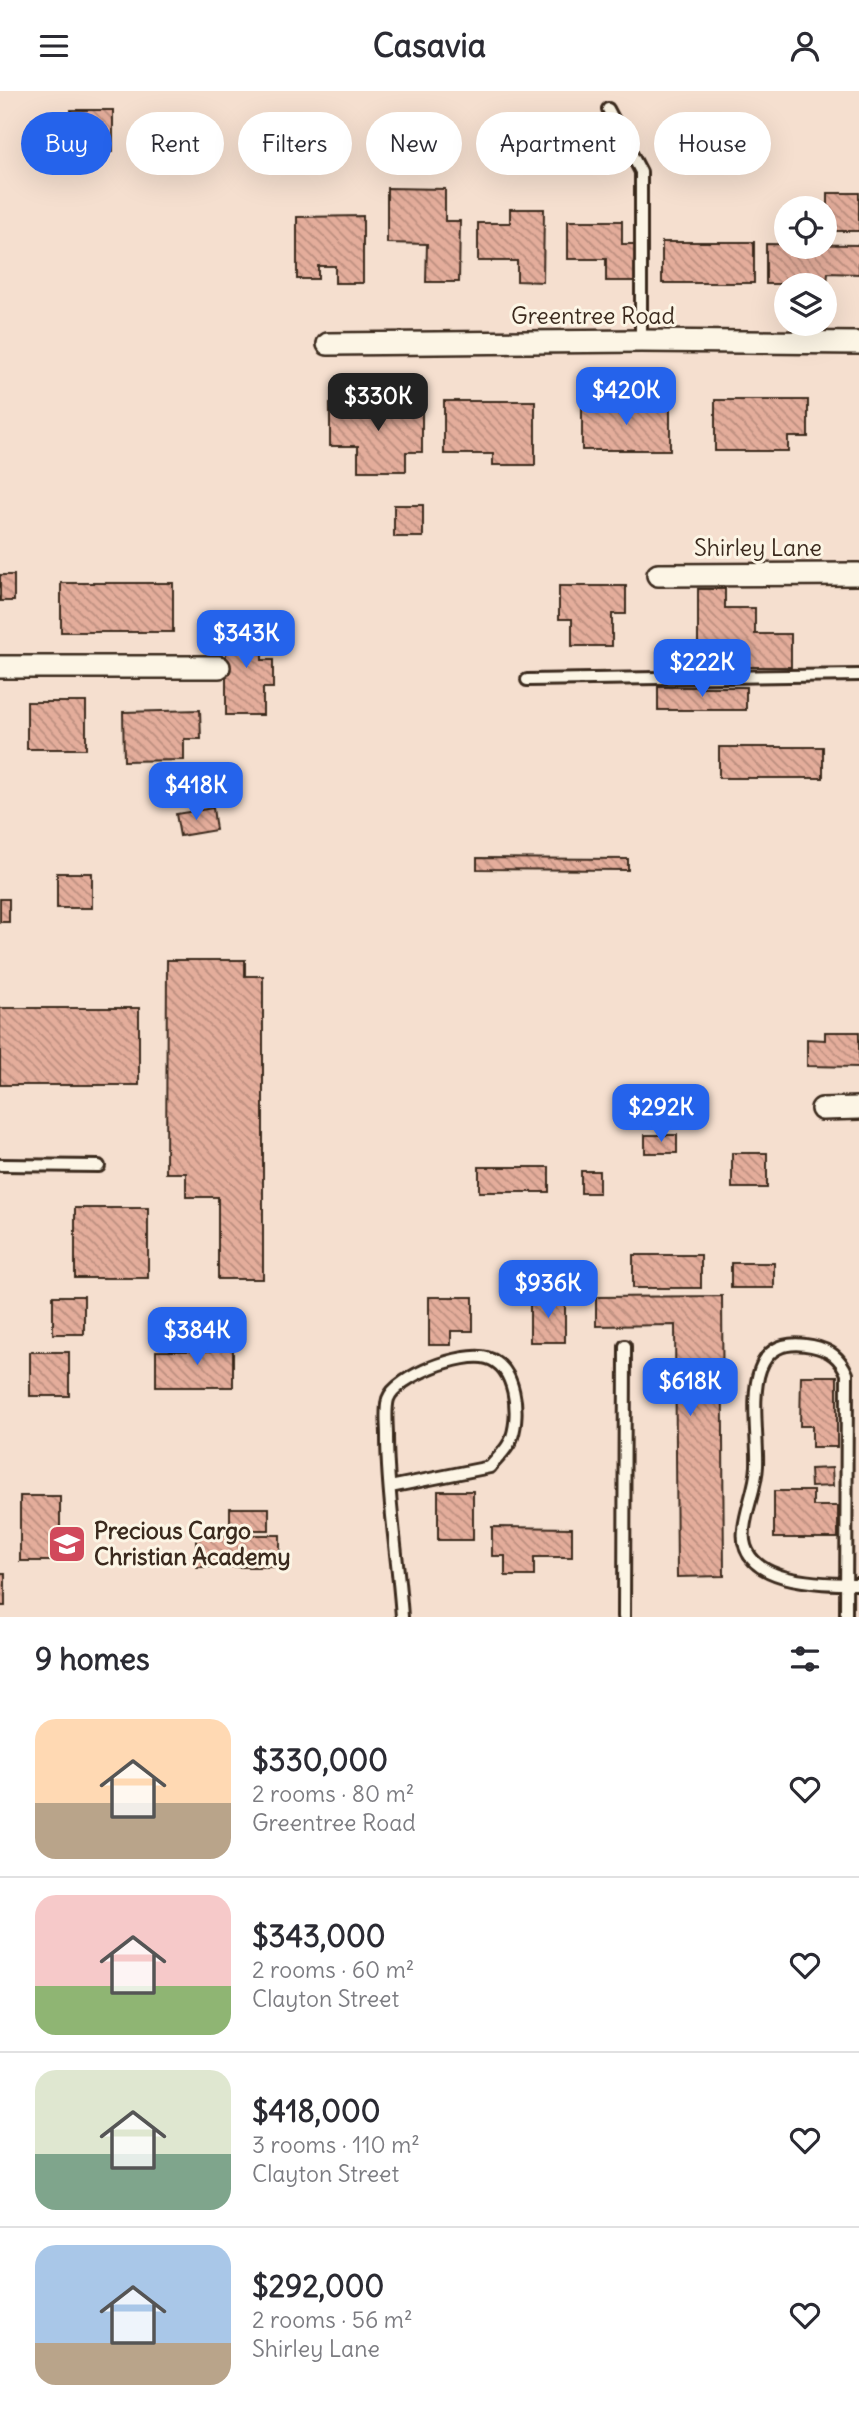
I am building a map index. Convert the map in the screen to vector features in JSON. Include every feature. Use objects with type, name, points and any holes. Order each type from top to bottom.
[{"type":"street","name":"Greentree Road","points":[[328,344],[641,341],[859,343]]},
{"type":"street","name":"Shirley Lane","points":[[658,575],[859,574]]},
{"type":"street","points":[[0,667],[219,667]]},
{"type":"street","points":[[822,1109],[859,1108]]},
{"type":"lane","points":[[608,109],[641,172],[641,341]]},
{"type":"lane","points":[[527,680],[859,675]]},
{"type":"lane","points":[[0,1165],[99,1166]]},
{"type":"lane","points":[[846,1617],[846,1584],[847,1374],[842,1362],[832,1353],[803,1344],[783,1346],[773,1351],[757,1371],[757,1470],[743,1531],[744,1545],[756,1564],[766,1571],[812,1583],[846,1584],[859,1584]]},
{"type":"lane","points":[[624,1617],[625,1346]]},
{"type":"lane","points":[[390,1487],[490,1467],[512,1439],[514,1392],[504,1369],[487,1358],[462,1357],[415,1375],[394,1387],[387,1401],[390,1487],[402,1617]]},
{"type":"building","points":[[113,110],[113,152],[112,112],[71,112]]},
{"type":"building","points":[[387,188],[445,189],[445,221],[460,221],[459,282],[426,282],[427,244],[387,243]]},
{"type":"building","points":[[828,193],[859,193],[859,231],[837,231],[837,196],[828,196]]},
{"type":"building","points":[[510,209],[544,209],[543,282],[517,281],[517,261],[478,261],[478,223],[510,223]]},
{"type":"building","points":[[363,216],[363,283],[335,283],[335,266],[318,266],[318,279],[297,279],[297,217]]},
{"type":"building","points":[[568,221],[622,221],[622,244],[639,244],[639,281],[606,281],[606,259],[568,259]]},
{"type":"building","points":[[662,242],[754,242],[754,283],[662,283]]},
{"type":"building","points":[[766,244],[774,244],[774,259],[837,259],[837,245],[859,245],[859,274],[774,273],[774,284],[766,284]]},
{"type":"building","points":[[715,400],[808,400],[808,437],[788,437],[788,451],[715,451]]},
{"type":"building","points":[[444,401],[535,401],[535,465],[493,465],[493,454],[444,454]]},
{"type":"building","points":[[330,404],[422,404],[422,452],[406,452],[406,471],[358,471],[358,446],[330,446]]},
{"type":"building","points":[[582,404],[670,404],[670,450],[582,450]]},
{"type":"building","points":[[394,505],[423,505],[423,537],[394,537]]},
{"type":"building","points":[[0,575],[14,575],[14,601],[0,601]]},
{"type":"building","points":[[61,583],[173,583],[173,632],[61,632]]},
{"type":"building","points":[[559,586],[626,586],[626,614],[612,614],[612,646],[572,646],[572,619],[559,619]]},
{"type":"building","points":[[698,589],[725,589],[725,608],[755,608],[755,634],[791,634],[791,667],[748,667],[747,652],[698,653]]},
{"type":"building","points":[[226,623],[262,623],[262,660],[273,660],[273,688],[263,688],[263,715],[226,715]]},
{"type":"building","points":[[658,687],[746,687],[746,710],[658,710]]},
{"type":"building","points":[[27,702],[86,702],[86,749],[27,749]]},
{"type":"building","points":[[200,710],[201,739],[184,739],[184,760],[124,761],[123,712]]},
{"type":"building","points":[[719,747],[823,747],[823,778],[719,778]]},
{"type":"building","points":[[213,808],[216,830],[180,836],[176,814]]},
{"type":"building","points":[[477,858],[628,859],[628,870],[477,869]]},
{"type":"building","points":[[57,873],[92,873],[92,908],[57,908]]},
{"type":"building","points":[[0,899],[9,899],[9,922],[0,922]]},
{"type":"building","points":[[167,960],[245,960],[245,976],[263,976],[263,1279],[218,1279],[218,1197],[186,1197],[186,1173],[166,1173]]},
{"type":"building","points":[[0,1008],[139,1008],[139,1085],[0,1085]]},
{"type":"building","points":[[825,1032],[859,1032],[859,1067],[807,1066],[807,1039],[825,1040]]},
{"type":"building","points":[[645,1135],[677,1135],[677,1153],[645,1153]]},
{"type":"building","points":[[732,1153],[767,1153],[767,1188],[732,1188]]},
{"type":"building","points":[[479,1167],[549,1167],[549,1192],[479,1192]]},
{"type":"building","points":[[581,1171],[599,1171],[599,1193],[581,1193]]},
{"type":"building","points":[[75,1208],[148,1208],[148,1278],[75,1278]]},
{"type":"building","points":[[633,1255],[701,1255],[701,1288],[633,1288]]},
{"type":"building","points":[[731,1263],[774,1263],[774,1288],[731,1288]]},
{"type":"building","points":[[53,1296],[84,1296],[84,1334],[53,1334]]},
{"type":"building","points":[[722,1296],[724,1576],[677,1577],[675,1325],[596,1326],[596,1297]]},
{"type":"building","points":[[429,1297],[473,1297],[473,1331],[451,1331],[451,1345],[429,1345]]},
{"type":"building","points":[[530,1298],[565,1298],[565,1342],[530,1342]]},
{"type":"building","points":[[210,1338],[233,1338],[233,1387],[156,1387],[156,1351],[210,1351]]},
{"type":"building","points":[[30,1352],[69,1352],[69,1396],[30,1396]]},
{"type":"building","points":[[801,1376],[837,1376],[837,1447],[812,1447],[812,1426],[800,1426]]},
{"type":"building","points":[[832,1468],[833,1486],[811,1487],[810,1469]]},
{"type":"building","points":[[438,1491],[473,1491],[473,1540],[438,1540]]},
{"type":"building","points":[[774,1491],[813,1491],[813,1506],[838,1506],[838,1538],[774,1538]]},
{"type":"building","points":[[20,1496],[60,1496],[60,1561],[20,1561]]},
{"type":"building","points":[[230,1508],[269,1508],[269,1530],[230,1530]]},
{"type":"building","points":[[492,1527],[572,1528],[572,1557],[534,1557],[534,1576],[505,1576],[505,1556],[492,1556]]},
{"type":"building","points":[[196,1535],[280,1535],[280,1567],[196,1567]]},
{"type":"building","points":[[0,1573],[5,1573],[5,1606],[0,1606]]},
{"type":"place","name":"Precious Cargo Christian Academy","points":[[67,1544]]}]
